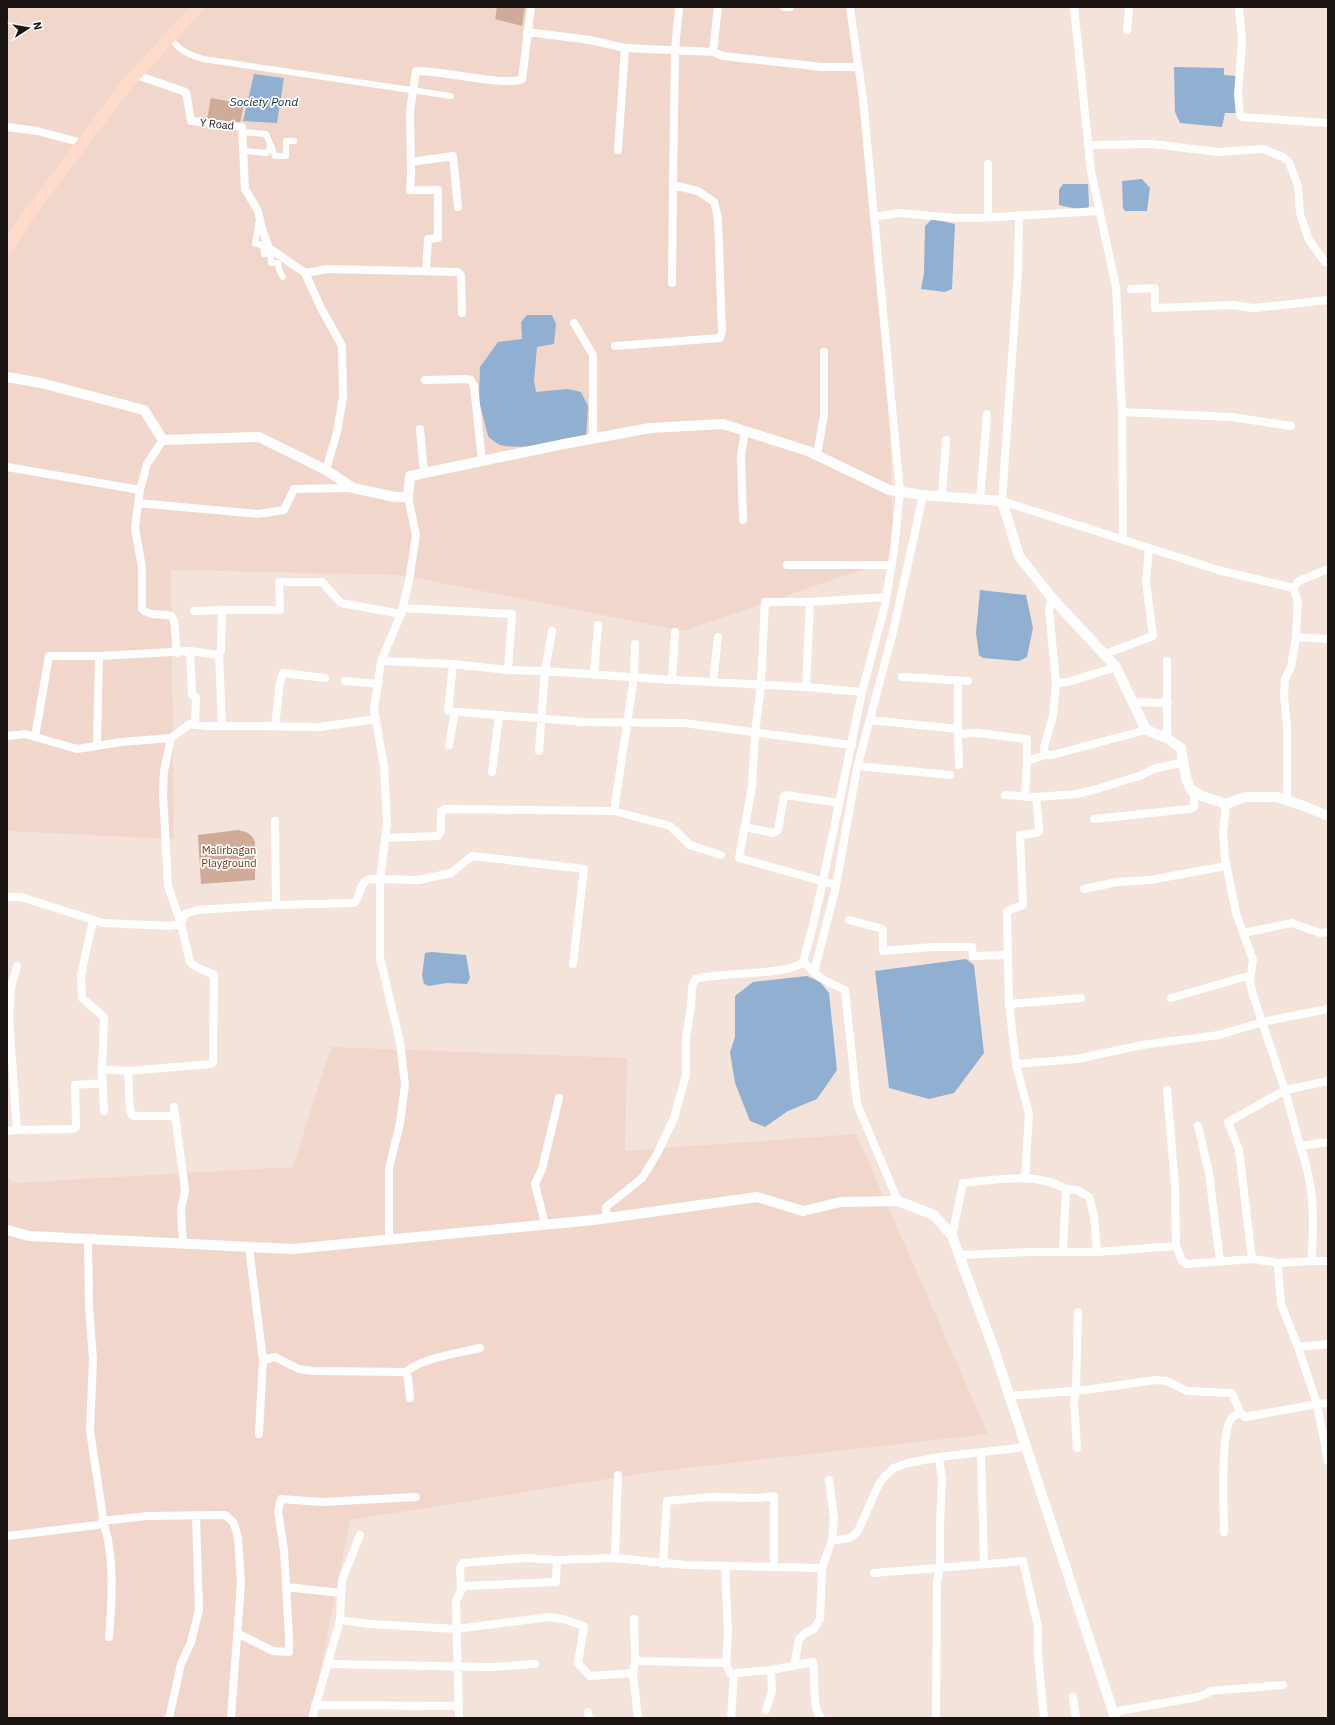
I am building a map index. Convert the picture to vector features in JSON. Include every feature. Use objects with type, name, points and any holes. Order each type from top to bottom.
[{"type":"main road","points":[[7,249],[26,218],[136,74],[198,7]]},
{"type":"street","points":[[426,271],[428,239],[438,238],[438,190],[410,190],[410,111],[416,72],[430,71],[496,80],[518,81],[522,79],[531,7]]},
{"type":"street","points":[[672,283],[675,50],[679,7]]},
{"type":"street","points":[[713,52],[718,7]]},
{"type":"street","points":[[784,7],[790,7]]},
{"type":"street","points":[[607,1218],[606,1207],[642,1178],[657,1154],[674,1118],[686,1075],[686,1038],[691,1006],[692,987],[695,979],[781,969],[799,965],[803,962],[823,881],[862,692],[886,597],[900,492],[863,98],[850,7]]},
{"type":"street","points":[[1074,7],[1091,171],[1116,286],[1122,412],[1123,540]]},
{"type":"street","points":[[1127,30],[1129,7]]},
{"type":"street","points":[[1239,7],[1242,40],[1238,95],[1240,115],[1242,117],[1328,123]]},
{"type":"street","points":[[527,32],[590,40],[625,48],[713,52],[723,56],[822,67],[858,67]]},
{"type":"street","points":[[170,37],[175,45],[190,55],[203,59],[451,96]]},
{"type":"street","points":[[618,150],[625,48]]},
{"type":"street","name":"Y Road","points":[[136,74],[186,92],[191,121],[242,127],[245,189],[258,211],[262,229],[269,248],[274,253],[305,273]]},
{"type":"street","points":[[7,127],[37,131],[83,142]]},
{"type":"street","points":[[242,132],[266,134],[275,156],[286,156],[286,141],[294,141]]},
{"type":"street","points":[[1088,145],[1152,144],[1218,152],[1263,150],[1283,157],[1289,162],[1298,186],[1300,214],[1309,240],[1325,262],[1328,263]]},
{"type":"street","points":[[244,151],[267,153],[272,147]]},
{"type":"street","points":[[411,162],[453,156],[458,207]]},
{"type":"street","points":[[988,164],[988,216]]},
{"type":"street","points":[[615,346],[720,338],[722,332],[718,218],[714,202],[698,192],[673,185]]},
{"type":"street","points":[[874,217],[900,213],[956,218],[1099,211]]},
{"type":"street","points":[[1019,216],[1018,271],[1002,501],[1019,556],[1052,598],[1116,667],[1146,730]]},
{"type":"street","points":[[259,217],[255,244],[263,245],[264,254],[274,253],[271,263],[278,263],[279,270],[283,277]]},
{"type":"street","points":[[326,470],[337,432],[343,397],[342,346],[321,308],[305,273],[328,269],[458,272],[461,275],[462,313]]},
{"type":"street","points":[[1131,289],[1155,288],[1155,308],[1234,305],[1253,308],[1328,300]]},
{"type":"street","points":[[574,323],[592,355],[594,438]]},
{"type":"street","points":[[817,455],[824,416],[824,352]]},
{"type":"street","points":[[7,377],[41,383],[144,410],[163,440]]},
{"type":"street","points":[[425,380],[471,380],[474,386],[482,461]]},
{"type":"street","points":[[1122,412],[1232,417],[1291,426]]},
{"type":"street","points":[[980,499],[987,414]]},
{"type":"street","points":[[390,1239],[389,1168],[400,1123],[405,1085],[400,1042],[380,958],[380,880],[384,838],[387,824],[384,766],[374,710],[381,661],[402,611],[409,581],[416,535],[408,497],[410,476],[650,428],[723,424],[817,455],[889,490],[1002,501],[1218,570],[1293,588]]},
{"type":"street","points":[[420,429],[424,473]]},
{"type":"street","points":[[743,520],[741,456],[745,431]]},
{"type":"street","points":[[163,440],[259,437],[326,470],[353,488]]},
{"type":"street","points":[[163,440],[147,464],[140,490],[135,528],[142,568],[142,609],[146,613],[171,616],[174,621],[177,653]]},
{"type":"street","points":[[942,496],[946,440]]},
{"type":"street","points":[[7,467],[140,490]]},
{"type":"street","points":[[138,503],[258,514],[284,510],[294,489],[353,488],[408,497]]},
{"type":"street","points":[[814,972],[836,885],[858,766],[894,628],[923,494]]},
{"type":"street","points":[[1105,654],[1153,636],[1146,582],[1149,548]]},
{"type":"street","points":[[787,565],[891,565]]},
{"type":"street","points":[[1293,588],[1299,581],[1328,569]]},
{"type":"street","points":[[194,611],[280,610],[279,582],[322,582],[341,603],[402,611],[512,614],[508,670]]},
{"type":"street","points":[[1287,799],[1287,728],[1284,696],[1285,679],[1291,667],[1296,637],[1298,601],[1293,588]]},
{"type":"street","points":[[836,885],[739,858],[752,787],[755,733],[761,685],[765,602],[810,602],[886,597]]},
{"type":"street","points":[[1045,755],[1044,748],[1053,716],[1056,683],[1049,610],[1052,598]]},
{"type":"street","points":[[806,687],[810,602]]},
{"type":"street","points":[[222,610],[221,651],[219,655],[222,726]]},
{"type":"street","points":[[594,674],[598,625]]},
{"type":"street","points":[[539,751],[546,671],[552,631]]},
{"type":"street","points":[[672,680],[675,632]]},
{"type":"street","points":[[713,682],[718,637]]},
{"type":"street","points":[[1296,637],[1328,639]]},
{"type":"street","points":[[614,811],[634,677],[635,644]]},
{"type":"street","points":[[190,651],[192,695],[196,697],[195,725]]},
{"type":"street","points":[[35,737],[49,656],[99,656],[177,653],[190,651],[219,655]]},
{"type":"street","points":[[98,746],[99,656]]},
{"type":"street","points":[[381,661],[453,664],[508,670],[806,687],[862,692]]},
{"type":"street","points":[[1167,661],[1167,738]]},
{"type":"street","points":[[453,664],[448,711],[584,722],[684,723],[852,745]]},
{"type":"street","points":[[1056,683],[1068,682],[1116,667]]},
{"type":"street","points":[[275,726],[280,682],[283,673],[325,678]]},
{"type":"street","points":[[902,677],[968,681]]},
{"type":"street","points":[[345,681],[378,684]]},
{"type":"street","points":[[958,681],[959,765]]},
{"type":"street","points":[[1133,702],[1168,703]]},
{"type":"street","points":[[450,745],[455,712]]},
{"type":"street","points":[[492,772],[499,715]]},
{"type":"street","points":[[7,736],[25,734],[77,749],[171,738],[190,724],[222,726],[320,727],[376,719]]},
{"type":"street","points":[[870,720],[958,732],[1027,739],[1025,797]]},
{"type":"street","points":[[1027,761],[1045,755],[1052,755],[1146,730],[1167,738],[1181,748],[1186,778],[1191,790],[1202,796],[1226,804],[1245,797],[1276,797],[1287,799],[1328,816]]},
{"type":"street","points":[[102,1069],[128,1071],[213,1063],[214,975],[194,966],[190,962],[181,924],[168,886],[163,811],[164,771],[171,738]]},
{"type":"street","points":[[1004,795],[1036,797],[1076,794],[1142,775],[1153,769],[1184,762]]},
{"type":"street","points":[[858,766],[950,775]]},
{"type":"street","points":[[1094,818],[1190,809],[1194,806],[1195,802],[1194,791]]},
{"type":"street","points":[[744,827],[773,833],[778,830],[784,796],[786,794],[839,803]]},
{"type":"street","points":[[1025,1178],[1028,1114],[1016,1064],[1009,1004],[1007,912],[1023,905],[1020,835],[1039,832],[1036,797]]},
{"type":"street","points":[[1226,804],[1223,833],[1226,866],[1236,913],[1253,960],[1250,982],[1285,1090],[1300,1146],[1307,1165],[1311,1191],[1313,1223],[1312,1261]]},
{"type":"street","points":[[384,838],[438,836],[441,831],[441,811],[445,809],[614,811],[670,826],[690,845],[721,855]]},
{"type":"street","points":[[275,821],[276,905]]},
{"type":"street","points":[[181,924],[186,914],[198,910],[276,905],[354,903],[358,900],[359,890],[364,882],[368,880],[419,880],[451,873],[472,856],[584,870],[572,964]]},
{"type":"street","points":[[1084,889],[1116,882],[1150,880],[1226,866]]},
{"type":"street","points":[[7,897],[21,897],[103,923],[169,926],[181,924]]},
{"type":"street","points":[[93,920],[81,975],[82,998],[104,1017],[102,1069],[104,1111]]},
{"type":"street","points":[[849,920],[883,929],[883,951],[932,947],[972,946],[973,956],[1008,955]]},
{"type":"street","points":[[1243,933],[1292,923],[1320,933],[1328,932]]},
{"type":"street","points":[[803,962],[822,978],[845,990],[857,1104],[898,1201]]},
{"type":"street","points":[[17,966],[9,987],[9,1018],[17,1130]]},
{"type":"street","points":[[1171,998],[1251,975]]},
{"type":"street","points":[[1009,1004],[1081,998]]},
{"type":"street","points":[[1016,1064],[1077,1059],[1142,1046],[1219,1035],[1262,1022],[1328,1009]]},
{"type":"street","points":[[128,1071],[130,1111],[132,1115],[136,1116],[175,1112],[185,1190],[181,1210],[183,1244]]},
{"type":"street","points":[[1252,1259],[1239,1150],[1228,1122],[1285,1090],[1328,1081]]},
{"type":"street","points":[[7,1131],[74,1129],[76,1127],[75,1085],[103,1083]]},
{"type":"street","points":[[1167,1090],[1175,1186],[1176,1246],[1182,1261],[1187,1264],[1252,1259],[1279,1263],[1328,1261]]},
{"type":"street","points":[[545,1224],[535,1184],[542,1169],[559,1098]]},
{"type":"street","points":[[1198,1126],[1209,1173],[1220,1262]]},
{"type":"street","points":[[1300,1146],[1328,1142]]},
{"type":"street","points":[[952,1236],[963,1183],[1025,1178],[1052,1182],[1066,1189],[1077,1190],[1089,1197],[1094,1216],[1098,1252]]},
{"type":"street","points":[[1063,1252],[1066,1189]]},
{"type":"street","points":[[7,1230],[29,1236],[292,1249],[607,1218],[757,1197],[803,1211],[841,1202],[898,1201],[934,1215],[952,1236],[1009,1396],[1114,1715],[1202,1696],[1210,1691],[1283,1685]]},
{"type":"street","points":[[88,1239],[89,1306],[93,1359],[90,1431],[103,1521],[106,1532],[112,1591],[109,1636]]},
{"type":"street","points":[[959,1255],[1027,1252],[1098,1252],[1176,1246]]},
{"type":"street","points":[[249,1247],[263,1360],[259,1434]]},
{"type":"street","points":[[1279,1263],[1278,1268],[1281,1304],[1298,1347],[1317,1404],[1328,1461]]},
{"type":"street","points":[[1077,1448],[1074,1402],[1076,1391],[1078,1312]]},
{"type":"street","points":[[1298,1347],[1328,1344]]},
{"type":"street","points":[[263,1360],[275,1357],[299,1369],[313,1371],[406,1372],[411,1368],[441,1357],[480,1348]]},
{"type":"street","points":[[406,1372],[410,1398]]},
{"type":"street","points":[[1009,1396],[1076,1391],[1156,1380],[1167,1381],[1187,1391],[1232,1393],[1240,1412],[1245,1416],[1328,1403]]},
{"type":"street","points":[[1224,1532],[1225,1445],[1231,1418],[1240,1412]]},
{"type":"street","points":[[832,1540],[854,1536],[878,1486],[885,1476],[894,1468],[908,1463],[940,1457],[1026,1447]]},
{"type":"street","points":[[981,1452],[984,1564]]},
{"type":"street","points":[[936,1718],[937,1581],[940,1568],[942,1479],[940,1457]]},
{"type":"street","points":[[615,1558],[618,1475]]},
{"type":"street","points":[[794,1666],[799,1639],[805,1633],[814,1629],[820,1619],[822,1568],[832,1540],[834,1519],[829,1480]]},
{"type":"street","points":[[663,1564],[667,1501],[711,1497],[751,1498],[774,1496],[774,1566]]},
{"type":"street","points":[[237,1633],[273,1651],[289,1652],[284,1550],[278,1511],[281,1499],[321,1502],[416,1498]]},
{"type":"street","points":[[169,1718],[182,1664],[191,1642],[199,1610],[196,1515]]},
{"type":"street","points":[[7,1536],[98,1525],[103,1521],[147,1516],[225,1515],[234,1524],[238,1538],[241,1583],[231,1718]]},
{"type":"street","points":[[312,1718],[340,1620],[342,1580],[360,1535]]},
{"type":"street","points":[[461,1590],[460,1568],[463,1563],[526,1558],[557,1560],[615,1558],[663,1564],[822,1568]]},
{"type":"street","points":[[458,1718],[456,1601],[461,1590],[464,1586],[556,1582],[557,1560]]},
{"type":"street","points":[[874,1573],[1023,1561],[1038,1627],[1038,1655],[1044,1718]]},
{"type":"street","points":[[725,1566],[728,1632],[726,1663],[730,1673],[734,1676]]},
{"type":"street","points":[[286,1587],[341,1593]]},
{"type":"street","points":[[340,1620],[369,1624],[457,1629],[549,1617],[563,1619],[584,1626],[578,1663],[590,1676],[633,1673]]},
{"type":"street","points":[[634,1619],[635,1661],[633,1673],[638,1718]]},
{"type":"street","points":[[635,1661],[726,1663]]},
{"type":"street","points":[[731,1718],[734,1676],[736,1672],[771,1670],[813,1662],[815,1673],[815,1706],[817,1714],[821,1718]]},
{"type":"street","points":[[327,1664],[492,1667],[535,1664]]},
{"type":"street","points":[[766,1710],[772,1691],[771,1670]]},
{"type":"street","points":[[1073,1697],[1076,1718]]},
{"type":"street","points":[[315,1706],[458,1706]]},
{"type":"shaded area","points":[[7,7],[855,7],[885,286],[894,559],[683,631],[401,575],[171,570],[174,839],[7,831]]},
{"type":"shaded area","points":[[331,1047],[627,1058],[625,1151],[856,1134],[988,1434],[651,1472],[350,1520],[311,1718],[7,1718],[7,1176],[13,1183],[293,1167]]},
{"type":"green space","points":[[497,7],[525,7],[522,26],[495,19]]},
{"type":"green space","points":[[211,98],[244,104],[240,123],[207,119]]},
{"type":"green space","name":"Malirbagan Playground","points":[[238,830],[248,833],[255,842],[255,880],[201,884],[198,835]]},
{"type":"water","points":[[1174,67],[1224,68],[1224,75],[1236,76],[1236,113],[1225,113],[1222,127],[1180,123],[1175,112]]},
{"type":"water","name":"Society Pond","points":[[254,74],[284,78],[277,123],[243,121]]},
{"type":"water","points":[[1142,179],[1150,188],[1147,211],[1125,211],[1123,208],[1122,181]]},
{"type":"water","points":[[1063,184],[1088,184],[1089,206],[1087,209],[1076,209],[1059,205],[1059,190]]},
{"type":"water","points":[[932,219],[955,224],[952,289],[945,292],[921,289],[924,273],[925,226]]},
{"type":"water","points":[[527,315],[552,315],[556,324],[554,344],[537,347],[534,381],[536,392],[568,389],[581,392],[588,406],[586,437],[556,443],[518,447],[500,445],[488,436],[479,401],[480,367],[498,342],[522,339],[521,322]]},
{"type":"water","points":[[980,590],[1026,595],[1033,628],[1027,657],[1019,661],[983,658],[979,655],[976,633]]},
{"type":"water","points":[[432,952],[466,955],[470,978],[467,984],[447,983],[429,986],[424,984],[422,975],[425,953]]},
{"type":"water","points":[[966,959],[974,965],[984,1053],[954,1093],[929,1099],[889,1088],[875,971]]},
{"type":"water","points":[[807,976],[820,982],[829,993],[837,1070],[817,1099],[788,1111],[765,1127],[750,1121],[735,1083],[730,1052],[735,1037],[735,996],[753,982]]}]
